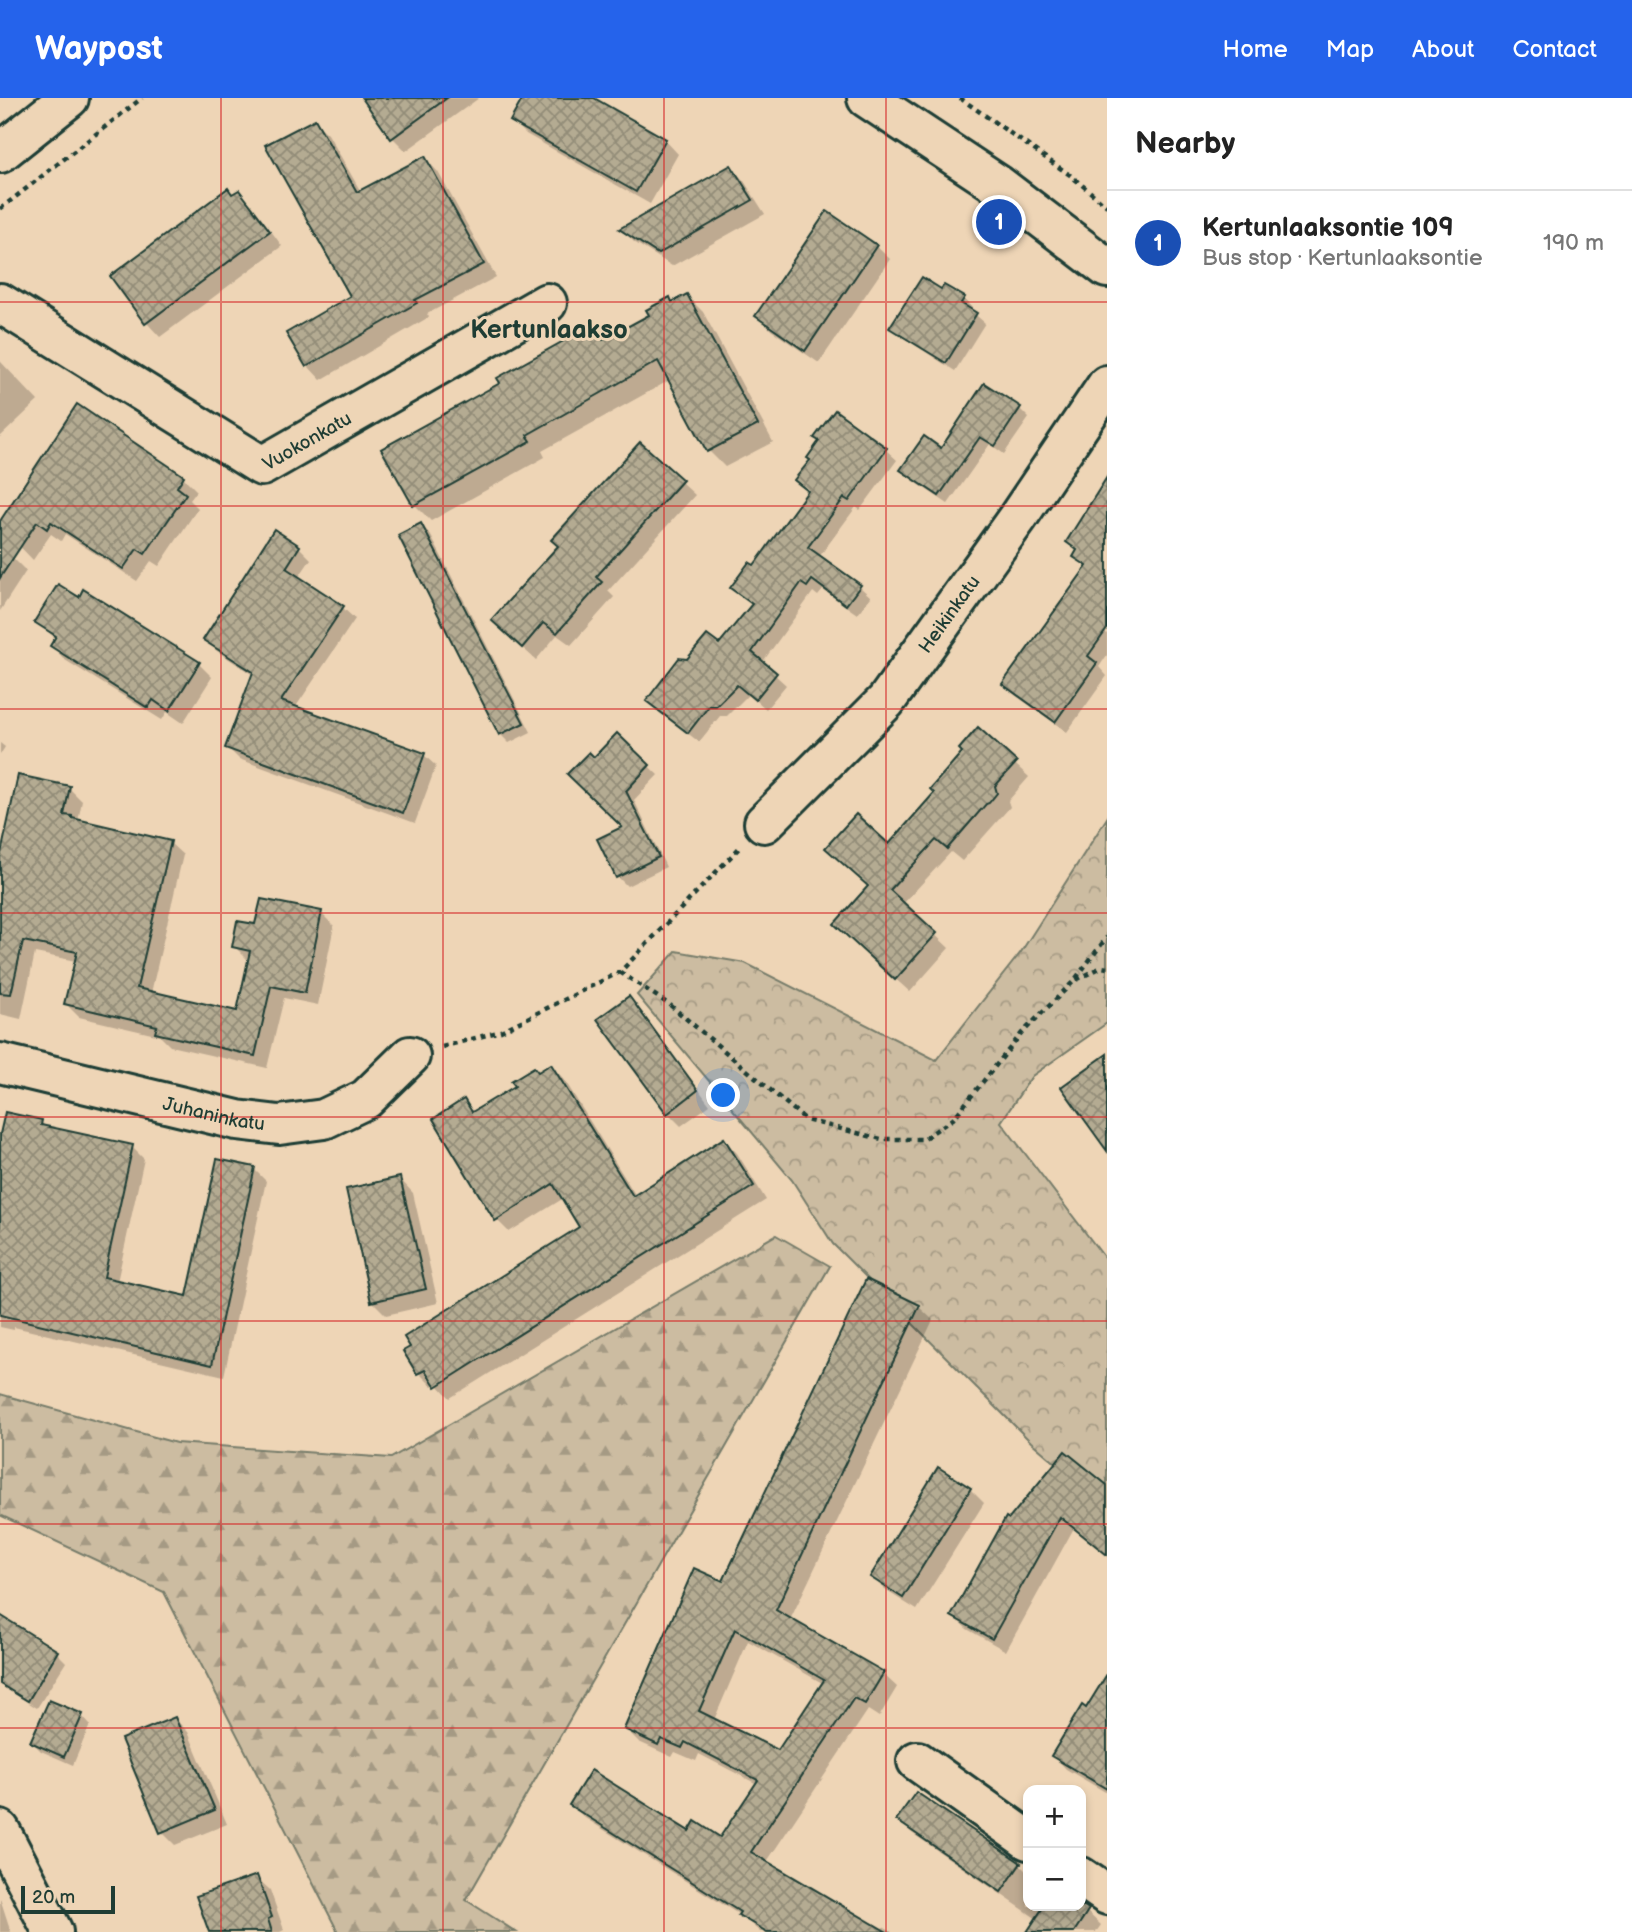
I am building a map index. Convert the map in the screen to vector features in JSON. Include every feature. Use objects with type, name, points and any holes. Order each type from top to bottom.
[{"type":"street","points":[[0,153],[69,98]]},
{"type":"street","points":[[867,98],[997,184],[1107,268]]},
{"type":"street","name":"Vuokonkatu","points":[[0,303],[262,466],[547,303]]},
{"type":"street","name":"Heikinkatu","points":[[764,823],[886,701],[1018,517],[1107,385]]},
{"type":"street","name":"Juhaninkatu","points":[[0,1063],[237,1120],[279,1125],[324,1119],[366,1100],[410,1056]]},
{"type":"street","points":[[916,1761],[1023,1836]]},
{"type":"street","points":[[0,1830],[52,1932]]},
{"type":"street","points":[[1086,1880],[1107,1895]]},
{"type":"path","points":[[0,209],[142,98]]},
{"type":"path","points":[[960,98],[1070,175],[1107,206]]},
{"type":"path","points":[[410,1056],[501,1031],[620,972],[764,823]]},
{"type":"path","points":[[620,972],[670,1005],[806,1120],[881,1139],[923,1139],[953,1119],[1022,1033],[1074,981],[1107,937]]},
{"type":"path","points":[[1074,981],[1102,967],[1107,968]]},
{"type":"green space","points":[[1107,818],[1107,1023],[1032,1076],[1001,1122],[1107,1261],[1107,1507],[1031,1442],[833,1244],[792,1180],[637,995],[676,951],[745,963],[936,1060],[1021,952]]},
{"type":"green space","points":[[776,1235],[830,1266],[466,1900],[516,1932],[338,1932],[164,1592],[0,1515],[0,1394],[176,1443],[391,1458]]},
{"type":"building","points":[[362,98],[447,98],[391,139]]},
{"type":"building","points":[[523,98],[594,98],[666,139],[636,192],[510,121]]},
{"type":"building","points":[[315,119],[357,192],[425,156],[484,264],[415,300],[417,303],[306,367],[286,333],[350,296],[265,145]]},
{"type":"building","points":[[731,165],[753,200],[658,254],[619,229]]},
{"type":"building","points":[[228,188],[232,194],[239,190],[270,231],[145,324],[110,276]]},
{"type":"building","points":[[827,211],[877,245],[805,351],[755,316]]},
{"type":"building","points":[[922,277],[941,289],[944,285],[965,297],[961,303],[977,313],[946,363],[889,328]]},
{"type":"building","points":[[687,294],[758,425],[707,452],[658,361],[527,435],[531,441],[413,506],[381,449],[500,383],[497,378],[594,324],[603,340],[649,315],[646,310],[670,297],[672,302]]},
{"type":"building","points":[[984,383],[1021,407],[995,446],[980,437],[939,496],[900,470],[924,436],[941,448]]},
{"type":"building","points":[[77,404],[184,476],[177,487],[186,494],[145,554],[137,549],[123,569],[51,522],[47,529],[37,522],[0,578],[0,521]]},
{"type":"building","points":[[835,410],[887,448],[849,501],[844,498],[808,547],[861,585],[846,605],[812,580],[807,587],[801,583],[752,652],[777,673],[755,700],[737,685],[716,706],[709,706],[688,733],[646,701],[679,658],[687,659],[707,635],[719,644],[752,604],[730,588],[749,562],[754,565],[808,491],[794,480],[810,460],[807,458],[819,441],[814,438]]},
{"type":"building","points":[[640,442],[683,480],[596,577],[602,582],[557,633],[543,623],[522,648],[491,620],[558,546],[551,540]]},
{"type":"building","points":[[1107,477],[1107,629],[1088,656],[1097,663],[1055,722],[1002,684],[1087,566],[1073,557],[1077,550],[1066,542]]},
{"type":"building","points":[[421,523],[524,723],[499,735],[398,535]]},
{"type":"building","points":[[274,529],[300,546],[286,568],[344,606],[281,701],[425,753],[403,813],[225,748],[253,672],[203,640]]},
{"type":"building","points":[[58,584],[79,597],[83,589],[200,662],[169,711],[153,700],[148,708],[50,646],[56,636],[34,622]]},
{"type":"building","points":[[978,727],[1017,762],[995,786],[997,793],[989,803],[947,849],[936,840],[890,890],[937,933],[895,980],[834,924],[868,886],[825,848],[856,814],[889,844],[934,793],[930,789],[962,752],[959,749]]},
{"type":"building","points":[[617,733],[650,765],[626,791],[659,857],[616,878],[597,839],[622,827],[567,774],[589,752],[594,757]]},
{"type":"building","points":[[18,775],[70,786],[64,815],[171,841],[137,988],[237,1011],[250,951],[232,947],[237,921],[255,924],[261,899],[322,911],[305,993],[271,986],[255,1056],[155,1033],[157,1026],[64,1004],[77,952],[23,941],[11,994],[0,993],[0,858]]},
{"type":"building","points":[[629,996],[698,1090],[667,1114],[597,1019]]},
{"type":"building","points":[[1107,1054],[1107,1151],[1061,1087]]},
{"type":"building","points":[[551,1064],[633,1196],[724,1138],[754,1186],[436,1387],[425,1370],[417,1374],[403,1351],[410,1347],[404,1337],[579,1227],[553,1184],[495,1221],[433,1119],[464,1099],[472,1112],[515,1086],[511,1081],[534,1067],[538,1072]]},
{"type":"building","points":[[5,1112],[42,1120],[41,1125],[133,1145],[104,1277],[187,1296],[217,1159],[255,1167],[212,1365],[0,1315],[0,1134]]},
{"type":"building","points":[[400,1177],[426,1289],[371,1302],[346,1189]]},
{"type":"building","points":[[866,1279],[920,1305],[776,1610],[884,1672],[865,1704],[854,1698],[751,1852],[887,1932],[767,1932],[738,1915],[740,1912],[569,1805],[591,1770],[689,1831],[695,1821],[720,1837],[758,1780],[685,1742],[682,1748],[661,1739],[658,1745],[624,1729],[694,1568],[723,1581]],"holes":[[[735,1629],[824,1680],[778,1750],[699,1711]]]},
{"type":"building","points":[[1065,1451],[1107,1485],[1107,1555],[1060,1517],[992,1639],[951,1616],[1006,1517],[1009,1519]]},
{"type":"building","points":[[938,1467],[971,1488],[903,1598],[870,1577]]},
{"type":"building","points":[[0,1615],[58,1651],[28,1701],[0,1684]]},
{"type":"building","points":[[1107,1674],[1107,1789],[1051,1756],[1082,1705],[1086,1708]]},
{"type":"building","points":[[49,1700],[83,1714],[64,1757],[30,1742]]},
{"type":"building","points":[[175,1717],[215,1810],[160,1833],[121,1739]]},
{"type":"building","points":[[916,1792],[1021,1863],[1001,1892],[896,1820]]},
{"type":"building","points":[[257,1875],[272,1917],[268,1919],[272,1932],[209,1932],[196,1896]]},
{"type":"building","points":[[1089,1909],[1074,1932],[1027,1932],[1041,1911]]},
{"type":"place","name":"Kertunlaaksontie 109","points":[[999,222]]},
{"type":"district","name":"Kertunlaakso","points":[[549,329]]}]
